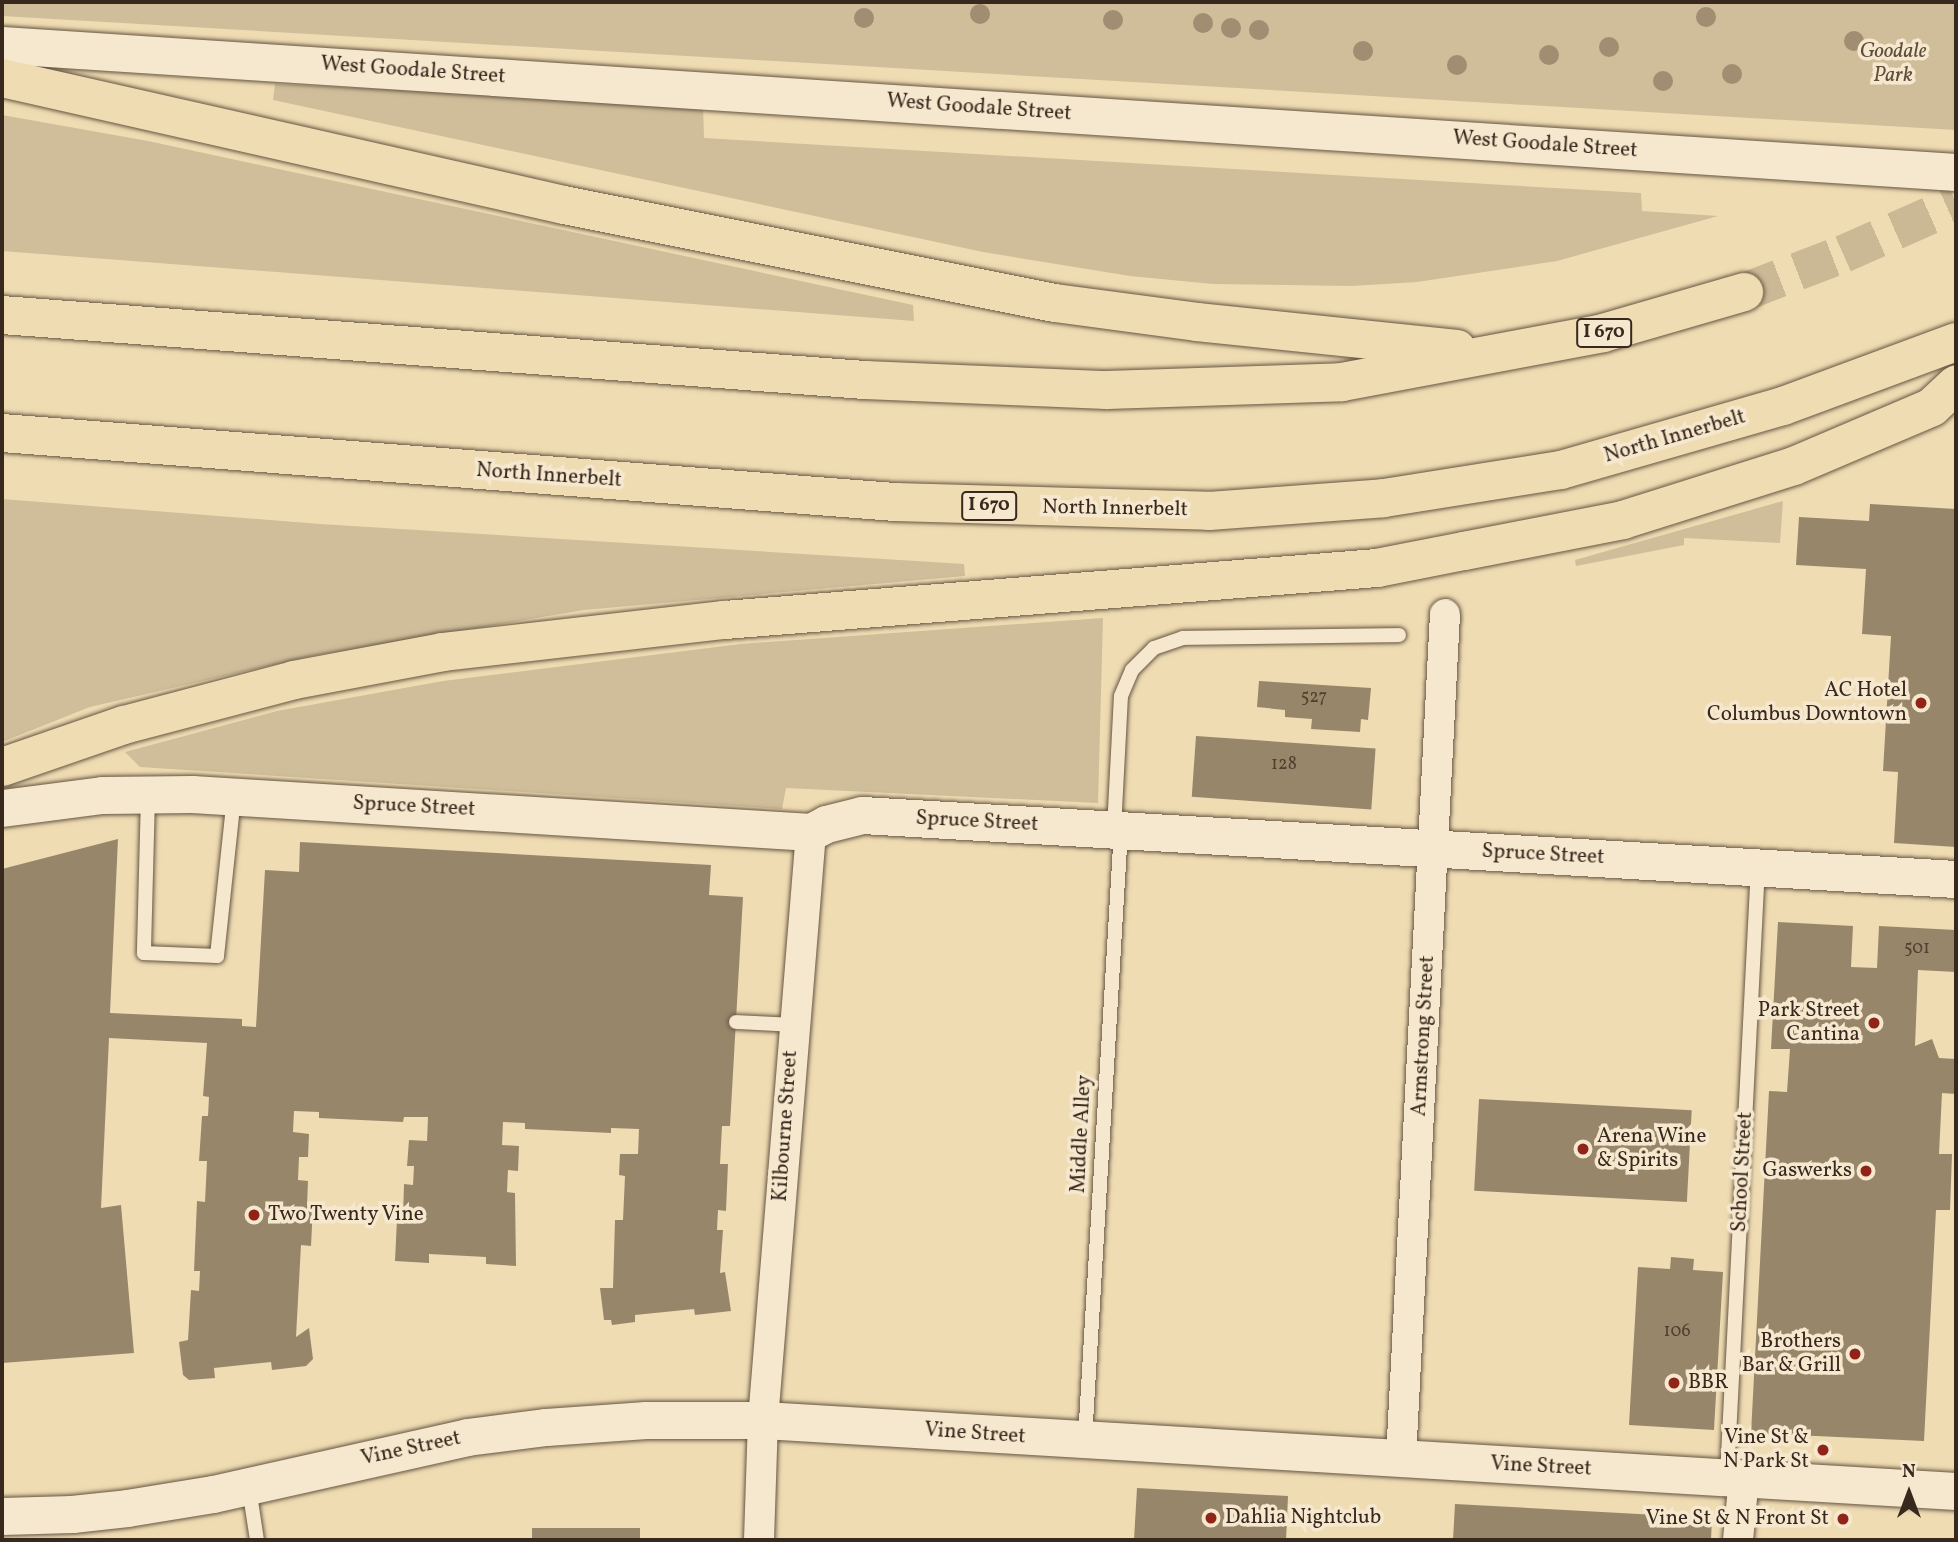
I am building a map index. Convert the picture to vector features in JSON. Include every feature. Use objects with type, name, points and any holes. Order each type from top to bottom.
[{"type":"highway","points":[[2,78],[564,205],[1055,303],[1197,322],[1504,354]]},
{"type":"highway","name":"I 670","points":[[2,315],[865,380],[1107,390],[1342,382],[1504,354],[1603,333],[1744,292]]},
{"type":"highway","name":"North Innerbelt","points":[[2,433],[895,502],[1209,511],[1384,498],[1561,470],[1783,406],[1956,342]]},
{"type":"highway","points":[[2,767],[124,725],[281,683],[443,652],[725,620],[1377,568],[1623,520],[1794,466],[1932,407],[1956,385]]},
{"type":"street","name":"West Goodale Street","points":[[2,45],[1956,172]]},
{"type":"street","name":"Armstrong Street","points":[[1401,1459],[1446,614]]},
{"type":"street","name":"Spruce Street","points":[[2,808],[102,795],[148,794],[811,832],[826,824],[862,815],[1956,879]]},
{"type":"street","name":"Kilbourne Street","points":[[759,1540],[763,1420],[793,1025],[811,832]]},
{"type":"street","name":"Vine Street","points":[[2,1516],[127,1508],[248,1486],[481,1435],[646,1420],[763,1420],[1956,1491]]},
{"type":"street","name":"School Street","points":[[1735,1478],[1738,1540]]},
{"type":"lane","name":"Middle Alley","points":[[1085,1440],[1118,830],[1121,696],[1132,670],[1154,648],[1183,638],[1399,635]]},
{"type":"lane","points":[[148,794],[144,953],[217,956],[234,797]]},
{"type":"lane","name":"School Street","points":[[1735,1478],[1759,867]]},
{"type":"lane","points":[[736,1022],[793,1025]]},
{"type":"lane","points":[[248,1486],[257,1540]]},
{"type":"green space","name":"Goodale Park","points":[[2,2],[1956,2],[1956,130],[2,16]]},
{"type":"green space","points":[[275,84],[703,105],[704,138],[1641,193],[1642,211],[1718,216],[1557,261],[1417,282],[1351,286],[1213,284],[1130,276],[983,252],[273,100]]},
{"type":"green space","points":[[2,115],[148,141],[913,305],[914,321],[2,251]]},
{"type":"green space","points":[[2,499],[320,524],[964,564],[965,576],[584,610],[316,655],[90,707],[2,742]]},
{"type":"green space","points":[[1783,501],[1780,543],[1684,538],[1684,545],[1576,566],[1575,560]]},
{"type":"green space","points":[[1103,618],[1098,803],[786,788],[782,809],[140,767],[125,752],[277,711],[443,681],[741,644]]},
{"type":"building","name":"AC Hotel Columbus Downtown","points":[[1870,504],[1956,509],[1956,847],[1894,843],[1898,772],[1883,771],[1891,636],[1862,634],[1866,569],[1796,565],[1799,517],[1869,521]]},
{"type":"building","points":[[1259,681],[1371,688],[1368,720],[1361,719],[1360,732],[1311,729],[1312,719],[1285,717],[1285,710],[1257,707]]},
{"type":"building","points":[[1196,736],[1376,749],[1371,809],[1192,797]]},
{"type":"building","points":[[118,839],[110,1013],[242,1019],[242,1026],[256,1027],[265,870],[299,872],[300,842],[711,865],[709,895],[743,897],[730,1126],[722,1126],[720,1164],[728,1164],[726,1211],[718,1210],[717,1230],[723,1230],[720,1273],[725,1272],[731,1311],[695,1315],[694,1309],[635,1315],[635,1322],[612,1325],[611,1320],[604,1320],[600,1288],[613,1288],[615,1220],[623,1220],[625,1176],[619,1175],[620,1154],[638,1154],[639,1129],[611,1128],[611,1133],[525,1129],[525,1123],[503,1122],[502,1145],[519,1146],[518,1171],[508,1170],[507,1192],[515,1193],[516,1266],[486,1264],[486,1257],[429,1254],[429,1263],[395,1261],[397,1219],[403,1219],[404,1184],[413,1185],[414,1166],[407,1166],[409,1140],[427,1141],[428,1117],[404,1117],[403,1122],[319,1118],[319,1112],[294,1111],[293,1132],[309,1134],[308,1157],[299,1157],[298,1180],[308,1181],[307,1206],[313,1206],[311,1246],[301,1245],[296,1337],[309,1328],[313,1359],[306,1366],[272,1370],[271,1362],[214,1368],[215,1378],[189,1380],[183,1375],[179,1342],[188,1340],[191,1290],[199,1291],[200,1271],[194,1271],[197,1201],[205,1202],[207,1161],[199,1161],[202,1116],[208,1116],[209,1097],[203,1096],[207,1043],[109,1038],[101,1208],[121,1205],[134,1353],[2,1363],[2,869]]},
{"type":"building","points":[[1778,922],[1853,926],[1851,967],[1877,968],[1879,926],[1956,930],[1956,972],[1918,970],[1915,1046],[1932,1039],[1939,1058],[1956,1059],[1956,1094],[1942,1093],[1939,1154],[1952,1154],[1950,1210],[1936,1210],[1924,1441],[1751,1433],[1769,1091],[1787,1092],[1790,1049],[1771,1049]]},
{"type":"building","points":[[1479,1099],[1692,1110],[1687,1202],[1474,1191]]},
{"type":"building","points":[[1671,1257],[1694,1259],[1693,1270],[1723,1272],[1714,1430],[1629,1425],[1638,1267],[1670,1269]]},
{"type":"building","name":"Dahlia Nightclub","points":[[1137,1488],[1288,1496],[1286,1540],[1134,1540]]},
{"type":"building","points":[[1455,1504],[1712,1518],[1711,1540],[1453,1540]]},
{"type":"building","points":[[532,1528],[640,1528],[640,1540],[532,1540]]},
{"type":"tunnel","points":[[1744,292],[1843,254],[1956,204]]},
{"type":"place","name":"AC Hotel Columbus Downtown","points":[[1921,703]]},
{"type":"place","name":"Park Street Cantina","points":[[1874,1023]]},
{"type":"place","name":"Arena Wine & Spirits","points":[[1583,1149]]},
{"type":"place","name":"Gaswerks","points":[[1866,1171]]},
{"type":"place","name":"Two Twenty Vine","points":[[254,1215]]},
{"type":"place","name":"Brothers Bar & Grill","points":[[1855,1354]]},
{"type":"place","name":"BBR","points":[[1674,1383]]},
{"type":"place","name":"Vine St & N Park St","points":[[1823,1450]]},
{"type":"place","name":"Dahlia Nightclub","points":[[1211,1518]]},
{"type":"place","name":"Vine St & N Front St","points":[[1843,1519]]}]
